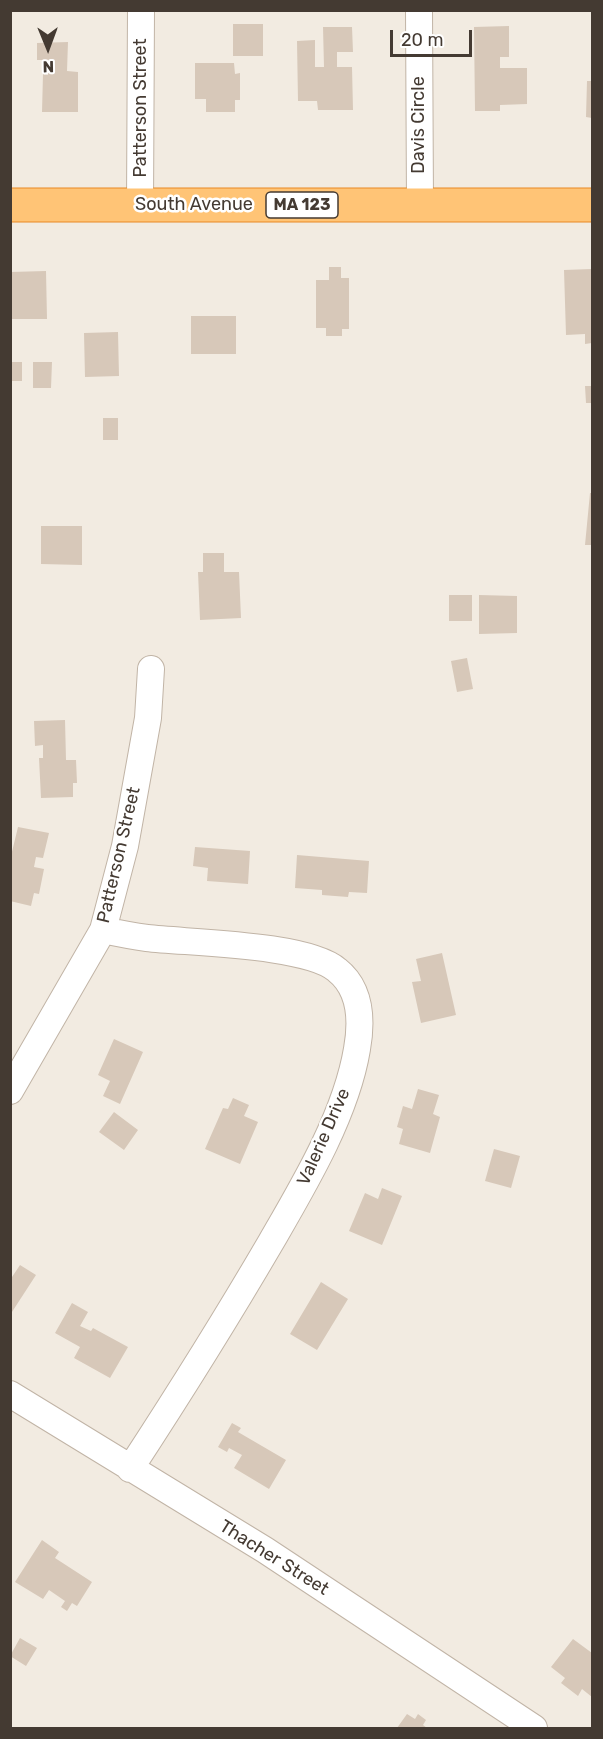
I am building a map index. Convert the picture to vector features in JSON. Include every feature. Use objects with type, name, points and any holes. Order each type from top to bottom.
[{"type":"highway","name":"South Avenue","points":[[10,206],[592,205]]},
{"type":"street","name":"Patterson Street","points":[[140,205],[141,10]]},
{"type":"street","name":"Davis Circle","points":[[419,10],[420,204]]},
{"type":"street","name":"Patterson Street","points":[[10,1091],[103,930],[125,846],[148,718],[151,669]]},
{"type":"street","name":"Valerie Drive","points":[[103,930],[145,938],[287,951],[318,958],[337,969],[349,982],[357,998],[359,1025],[352,1072],[332,1128],[294,1202],[214,1340],[130,1469]]},
{"type":"street","name":"Thacher Street","points":[[10,1394],[275,1557],[534,1728]]},
{"type":"building","points":[[233,24],[263,24],[263,56],[233,56]]},
{"type":"building","points":[[509,26],[509,57],[500,57],[500,68],[527,68],[527,104],[500,105],[500,111],[475,111],[474,27]]},
{"type":"building","points":[[323,27],[352,27],[353,52],[337,52],[337,67],[352,67],[353,110],[318,110],[317,101],[298,101],[297,41],[315,40],[315,67],[324,67]]},
{"type":"building","points":[[68,42],[67,71],[78,72],[78,112],[42,112],[43,74],[48,75],[48,60],[37,60],[37,43]]},
{"type":"building","points":[[195,63],[234,63],[235,74],[240,73],[240,100],[235,100],[235,112],[206,112],[206,99],[195,99]]},
{"type":"building","points":[[587,81],[592,81],[592,118],[586,117]]},
{"type":"building","points":[[329,267],[341,267],[341,278],[349,278],[349,329],[342,329],[342,336],[326,336],[326,328],[316,328],[316,280],[329,280]]},
{"type":"building","points":[[592,269],[592,343],[585,344],[585,334],[566,335],[564,270]]},
{"type":"building","points":[[46,271],[47,319],[10,319],[10,272]]},
{"type":"building","points":[[191,316],[236,316],[236,354],[191,354]]},
{"type":"building","points":[[118,332],[119,376],[85,377],[84,333]]},
{"type":"building","points":[[10,362],[22,362],[22,381],[10,381]]},
{"type":"building","points":[[33,362],[52,362],[51,388],[33,388]]},
{"type":"building","points":[[585,386],[592,386],[592,403],[586,403]]},
{"type":"building","points":[[103,418],[118,418],[118,440],[103,440]]},
{"type":"building","points":[[590,493],[592,493],[592,545],[585,545]]},
{"type":"building","points":[[41,526],[82,526],[82,565],[41,564]]},
{"type":"building","points":[[203,553],[224,553],[224,572],[239,572],[241,618],[200,620],[198,572],[203,572]]},
{"type":"building","points":[[449,595],[472,595],[472,621],[449,621]]},
{"type":"building","points":[[479,595],[517,596],[517,633],[479,634]]},
{"type":"building","points":[[467,658],[473,689],[457,692],[451,661]]},
{"type":"building","points":[[65,720],[66,760],[76,760],[77,783],[73,783],[73,797],[41,798],[39,758],[43,758],[43,745],[35,746],[34,721]]},
{"type":"building","points":[[18,827],[49,833],[43,858],[36,857],[34,867],[44,869],[39,894],[34,893],[31,906],[10,901],[10,860]]},
{"type":"building","points":[[195,847],[250,851],[248,884],[207,881],[208,868],[193,866]]},
{"type":"building","points":[[297,855],[369,861],[367,893],[349,892],[348,897],[322,895],[322,890],[295,888]]},
{"type":"building","points":[[442,953],[456,1015],[421,1023],[412,982],[421,981],[416,959]]},
{"type":"building","points":[[114,1039],[143,1052],[120,1104],[103,1096],[110,1081],[98,1075]]},
{"type":"building","points":[[418,1089],[439,1095],[433,1114],[440,1117],[430,1153],[399,1144],[403,1129],[397,1127],[403,1106],[412,1109]]},
{"type":"building","points":[[233,1098],[249,1105],[244,1116],[258,1122],[240,1164],[205,1149],[223,1108],[228,1109]]},
{"type":"building","points":[[114,1112],[138,1130],[124,1150],[99,1132]]},
{"type":"building","points":[[494,1149],[520,1156],[511,1188],[485,1181]]},
{"type":"building","points":[[382,1188],[402,1196],[382,1245],[349,1231],[365,1193],[378,1199]]},
{"type":"building","points":[[20,1265],[36,1275],[10,1315],[10,1280]]},
{"type":"building","points":[[321,1282],[348,1299],[317,1350],[290,1334]]},
{"type":"building","points":[[72,1303],[88,1312],[80,1326],[91,1331],[93,1328],[128,1347],[110,1378],[74,1358],[80,1347],[55,1333]]},
{"type":"building","points":[[232,1423],[241,1428],[238,1432],[286,1460],[269,1489],[234,1468],[242,1455],[229,1448],[227,1452],[218,1447]]},
{"type":"building","points":[[42,1540],[59,1552],[55,1558],[92,1582],[77,1606],[72,1603],[67,1611],[61,1607],[65,1601],[49,1590],[43,1599],[15,1582]]},
{"type":"building","points":[[20,1638],[37,1648],[26,1666],[10,1656]]},
{"type":"building","points":[[573,1639],[592,1653],[592,1697],[582,1689],[578,1696],[561,1683],[565,1678],[551,1667]]},
{"type":"building","points":[[407,1714],[415,1719],[418,1714],[426,1720],[423,1725],[427,1728],[397,1728]]}]
